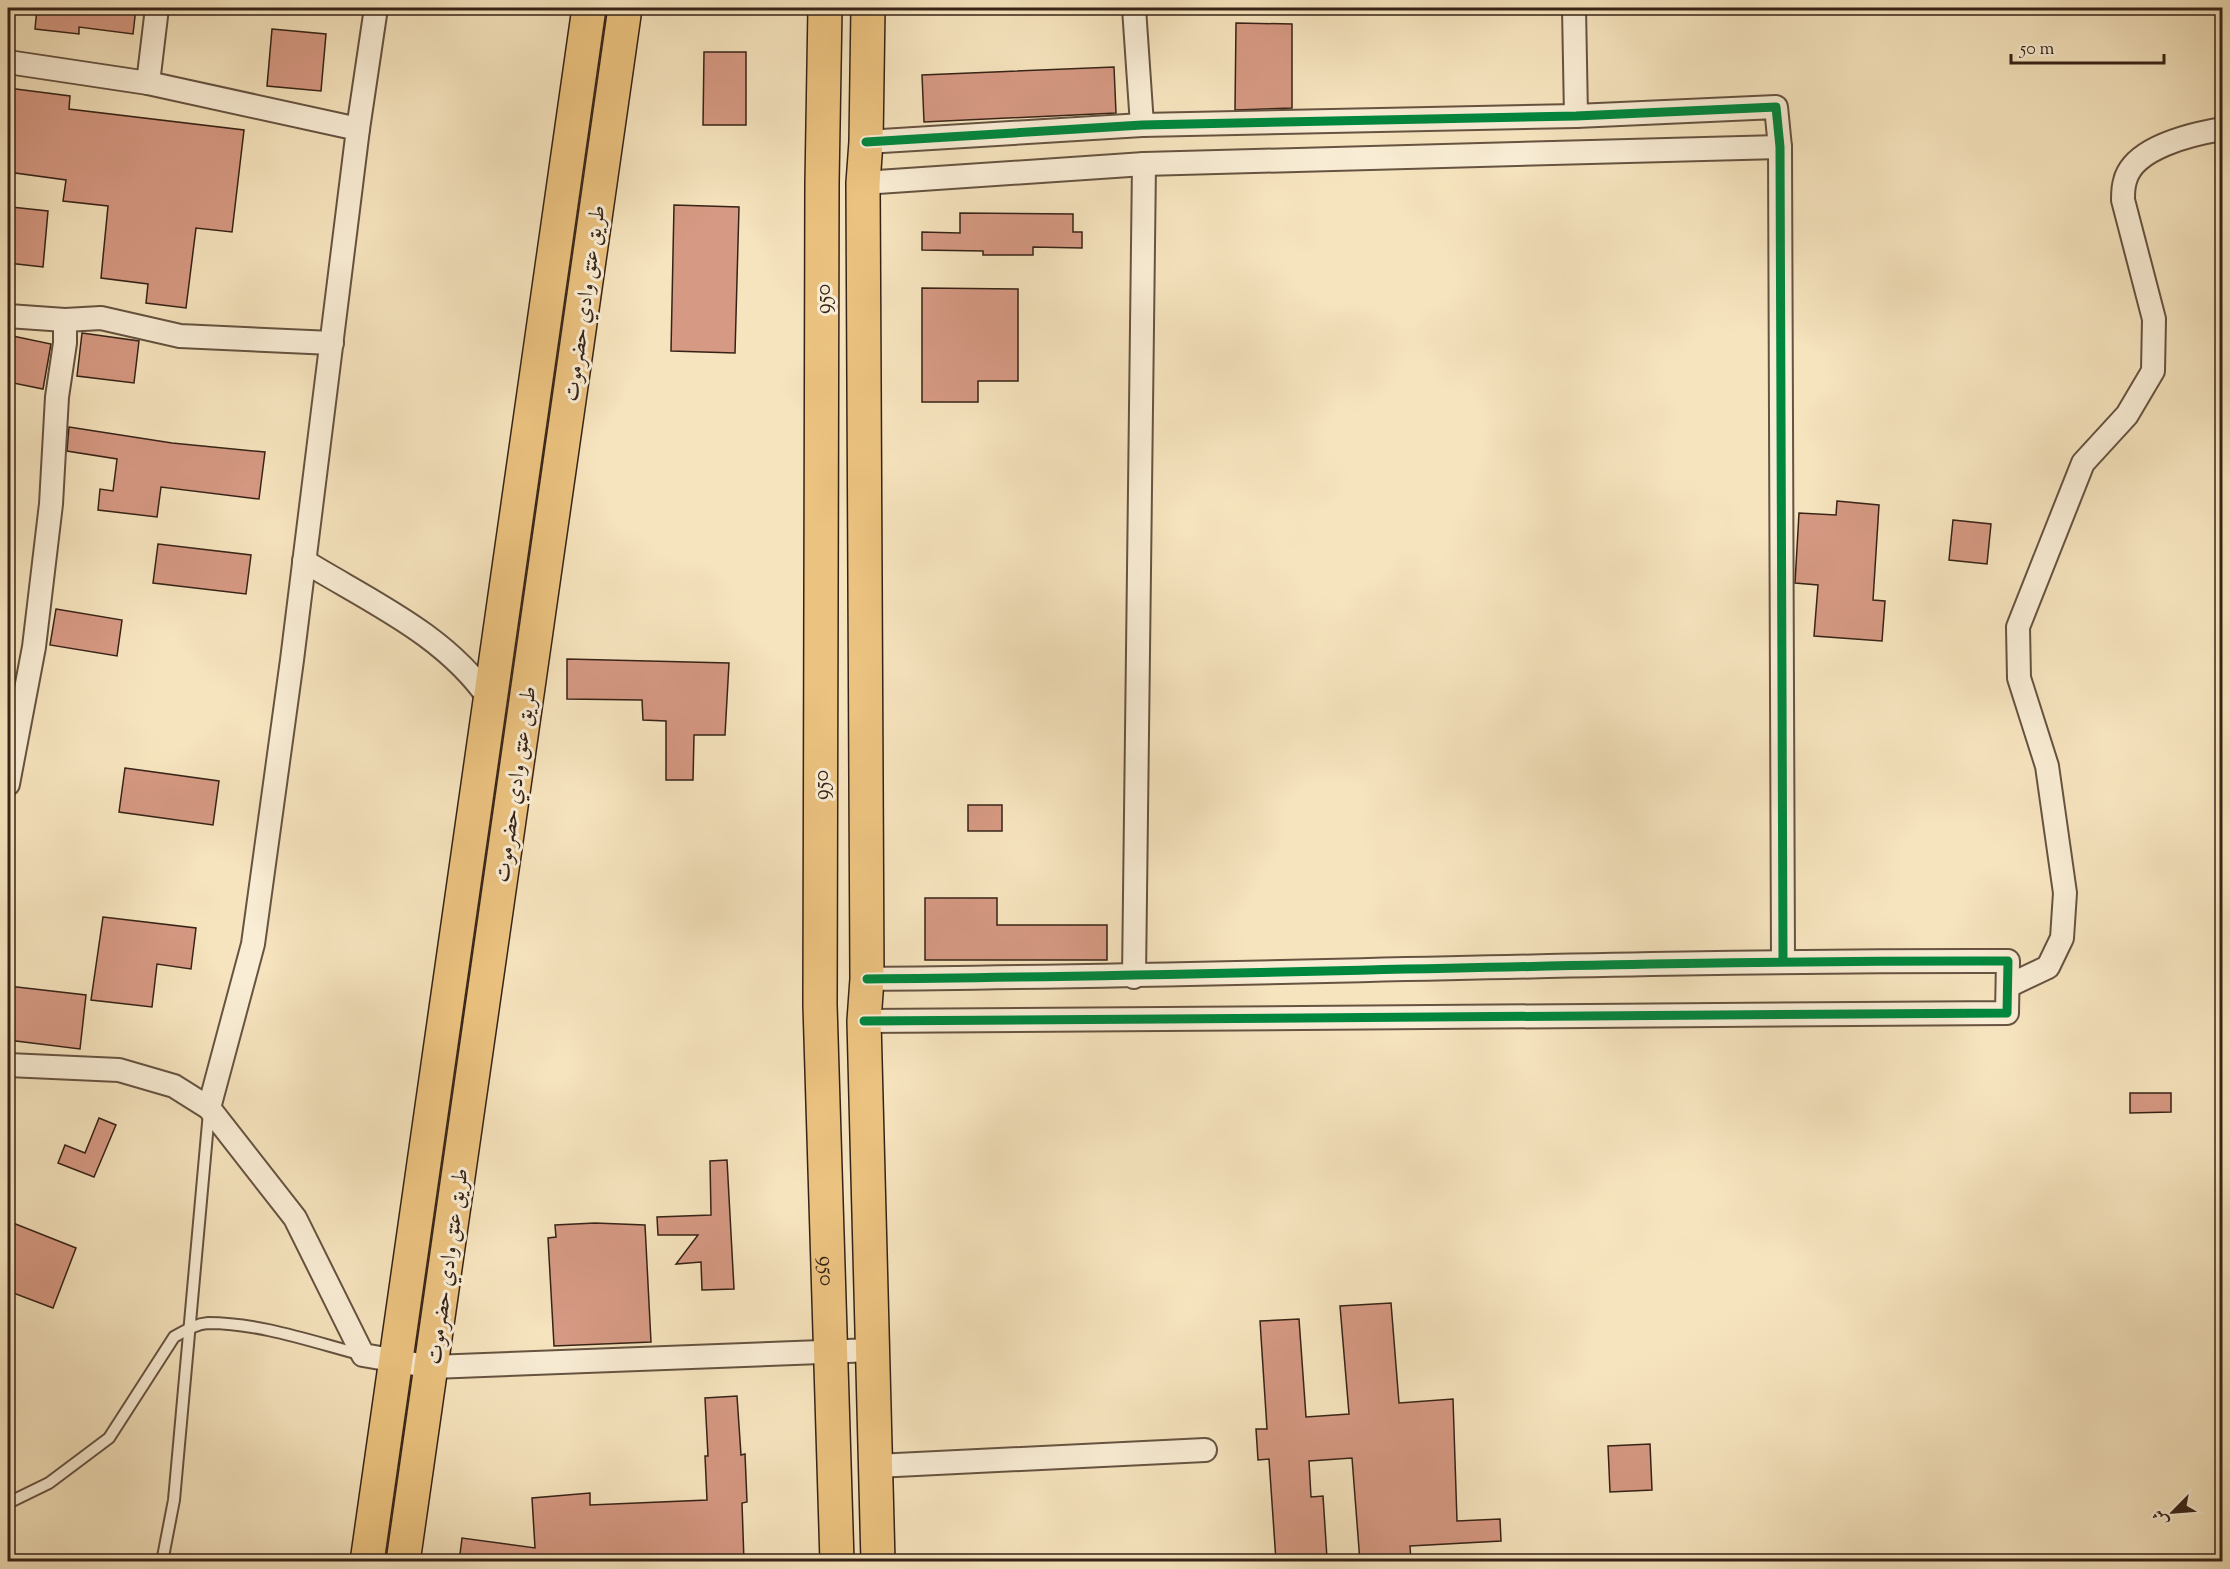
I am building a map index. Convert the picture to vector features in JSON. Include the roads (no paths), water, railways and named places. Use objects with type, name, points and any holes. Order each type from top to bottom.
[{"type":"main road","name":"طريق عتق وادي حضرموت","points":[[367,1562],[589,8]]},
{"type":"main road","name":"طريق عتق وادي حضرموت","points":[[403,1562],[626,8]]},
{"type":"main road","name":"950","points":[[825,8],[822,183],[820,1005],[837,1562]]},
{"type":"main road","name":"950","points":[[868,8],[866,142],[863,183],[867,979],[864,1021],[878,1562]]},
{"type":"street","points":[[148,83],[157,8]]},
{"type":"street","points":[[209,1108],[253,945],[358,129],[376,8]]},
{"type":"street","points":[[1134,8],[1142,125]]},
{"type":"street","points":[[1574,8],[1576,116]]},
{"type":"street","points":[[8,62],[148,83],[358,129]]},
{"type":"street","points":[[866,142],[1142,125],[1576,116],[1776,107],[1780,147],[1783,961]]},
{"type":"street","points":[[2008,986],[2048,967],[2062,938],[2065,893],[2047,765],[2019,678],[2018,627],[2083,463],[2127,415],[2153,371],[2154,319],[2123,200],[2125,179],[2138,160],[2183,136],[2223,129]]},
{"type":"street","points":[[863,183],[1143,164],[1780,147]]},
{"type":"street","points":[[1134,977],[1143,164]]},
{"type":"street","points":[[8,316],[65,320],[101,318],[180,336],[332,343]]},
{"type":"street","points":[[8,784],[35,635],[51,504],[57,398],[65,343],[65,320]]},
{"type":"street","points":[[304,561],[433,639],[464,666],[490,700]]},
{"type":"street","points":[[864,1021],[2007,1013],[2008,961],[1783,961],[1134,977],[867,979]]},
{"type":"street","points":[[8,1065],[119,1070],[174,1086],[209,1108],[295,1218],[363,1355],[432,1367],[873,1350]]},
{"type":"street","points":[[876,1466],[1205,1450]]},
{"type":"lane","points":[[162,1562],[174,1500],[209,1108]]},
{"type":"lane","points":[[8,1503],[49,1483],[109,1438],[174,1337],[190,1327],[207,1323],[270,1331],[363,1355]]}]
